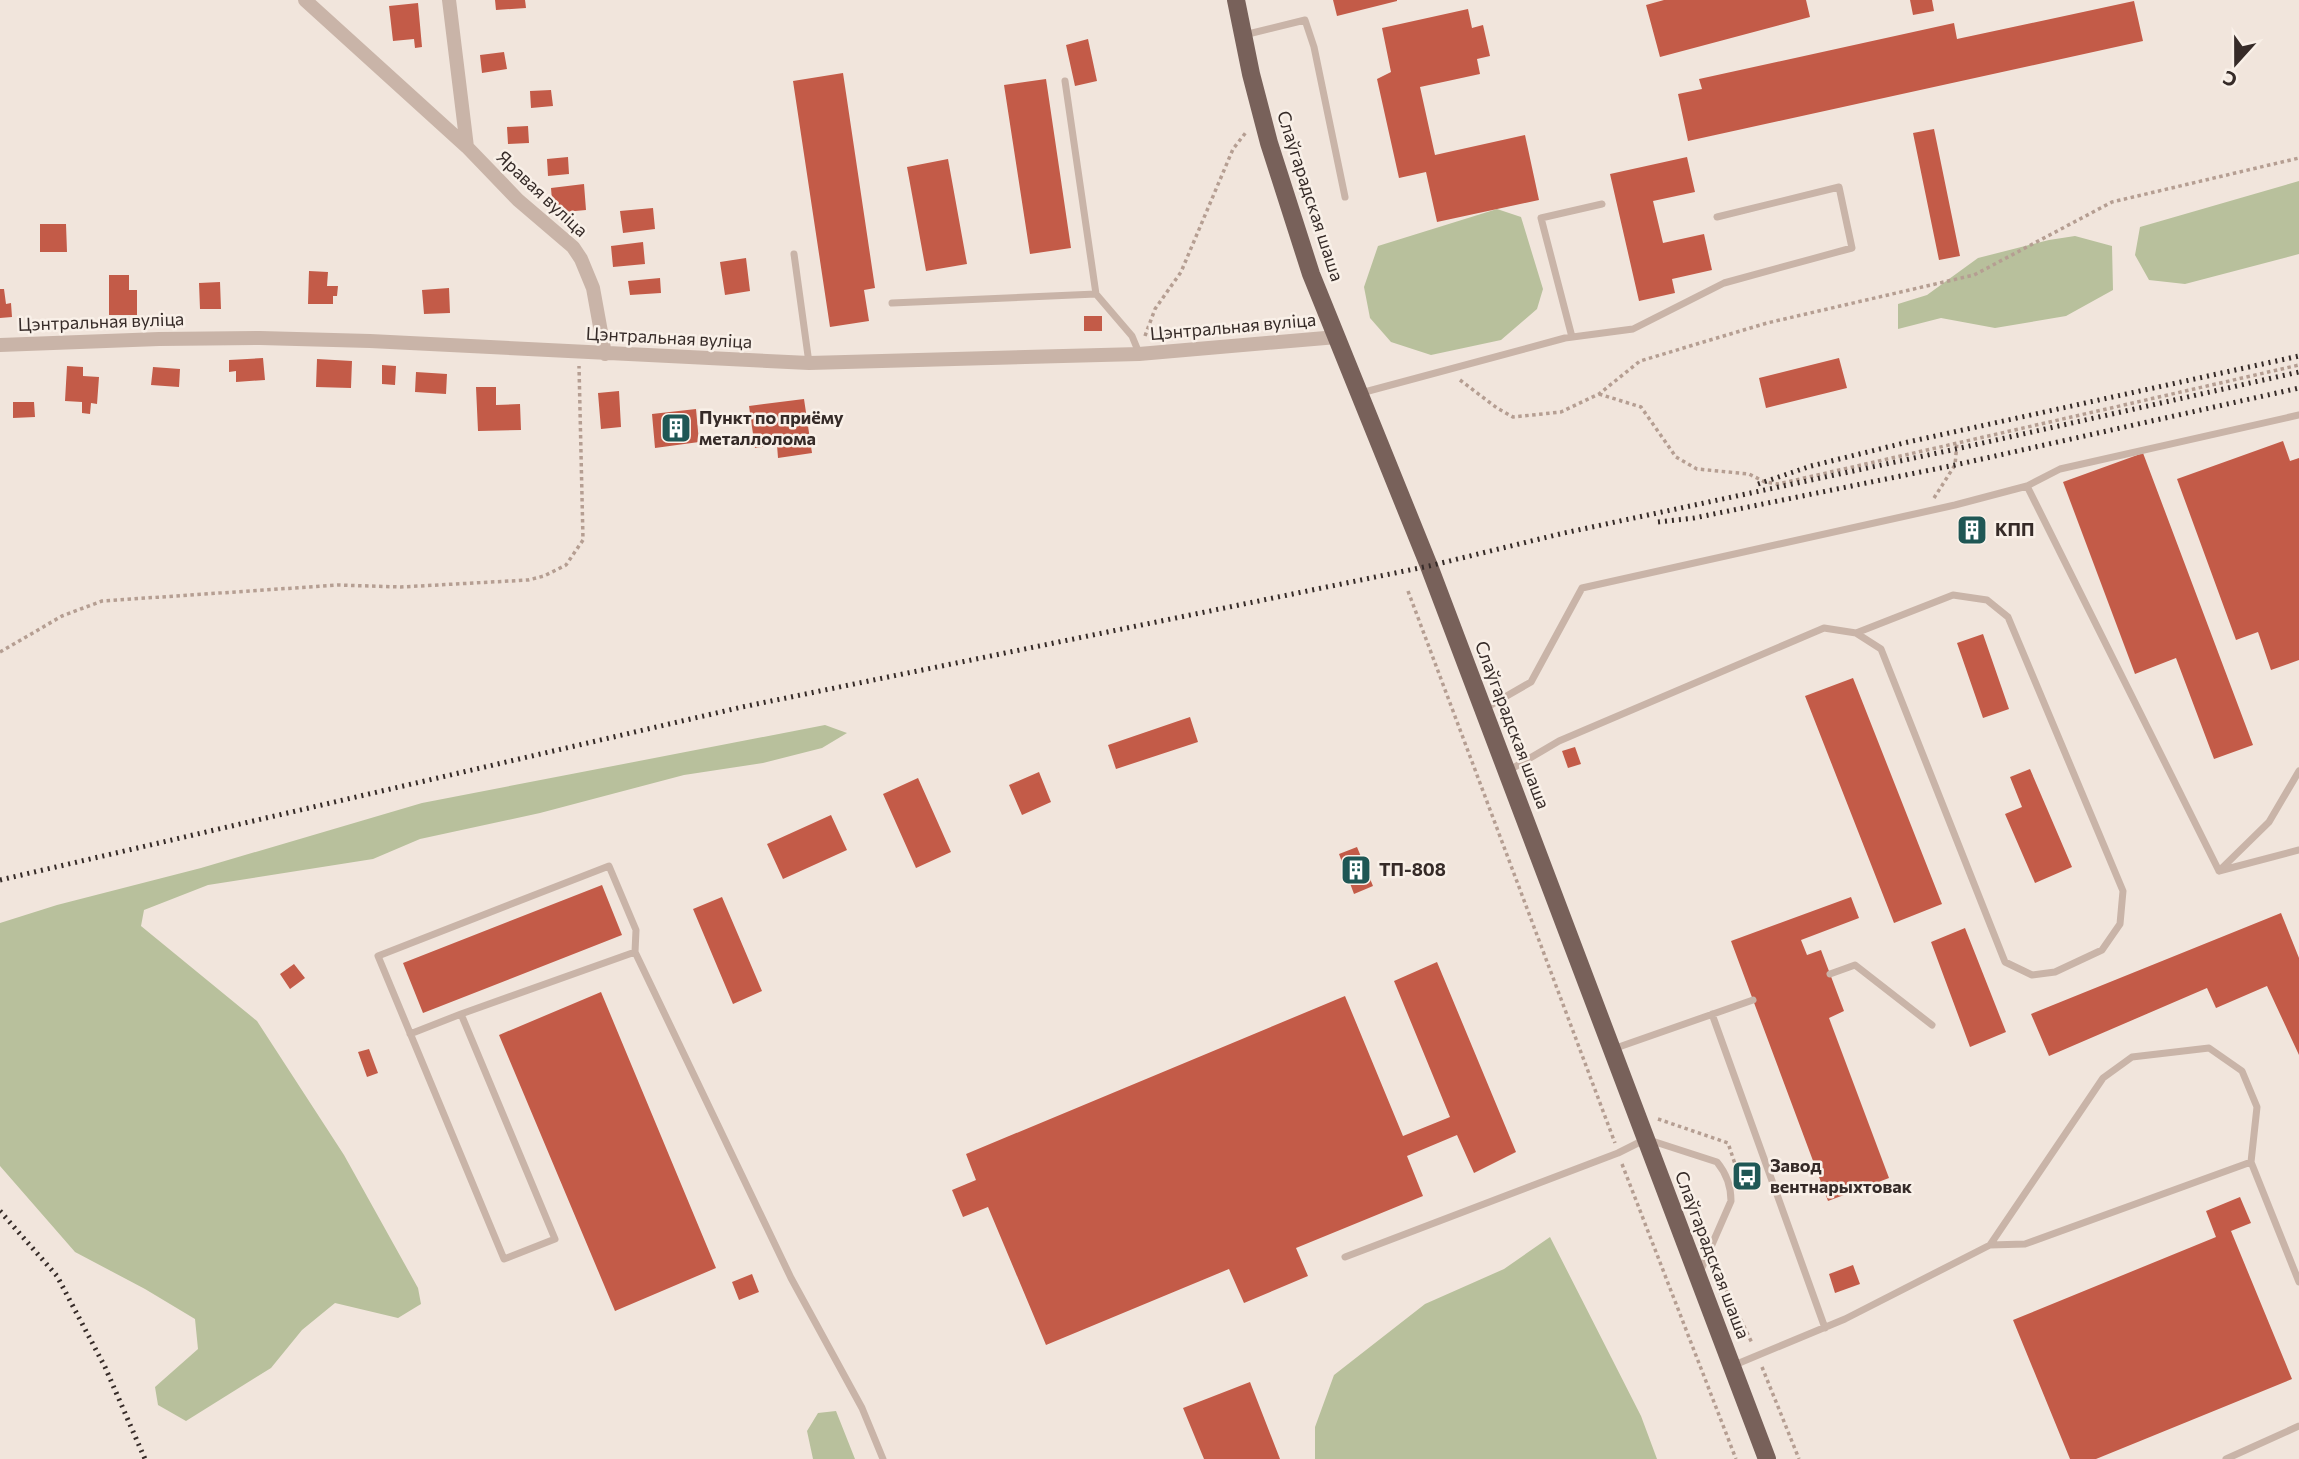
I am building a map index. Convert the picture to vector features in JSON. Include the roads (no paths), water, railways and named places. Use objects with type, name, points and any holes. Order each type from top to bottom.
[{"type":"main road","name":"Слаўгарадская шаша","points":[[1236,0],[1261,112],[1290,212],[1507,771],[1697,1280],[1767,1459]]},
{"type":"street","name":"Яравая вуліца","points":[[305,0],[467,147],[509,191],[573,247],[593,288],[605,354]]},
{"type":"street","points":[[449,0],[467,147]]},
{"type":"street","name":"Цэнтральная вуліца","points":[[0,345],[260,338],[809,363],[1139,354],[1337,337]]},
{"type":"lane","points":[[1242,36],[1304,20],[1314,47],[1345,197]]},
{"type":"lane","points":[[1065,81],[1096,294],[1132,336],[1139,354]]},
{"type":"lane","points":[[1359,394],[1572,337],[1633,329],[1724,283],[1852,248],[1839,187],[1717,217]]},
{"type":"lane","points":[[1572,337],[1541,218],[1602,204]]},
{"type":"lane","points":[[794,254],[809,363]]},
{"type":"lane","points":[[892,303],[1096,294]]},
{"type":"lane","points":[[1483,709],[1531,682],[1581,588],[1926,512],[2027,485],[2060,469],[2299,415]]},
{"type":"lane","points":[[2027,485],[2219,871]]},
{"type":"lane","points":[[1507,771],[1559,741],[1824,628],[1856,633],[1881,649],[2005,962],[2032,975],[2055,972],[2102,950],[2120,925],[2123,891],[2008,617],[1987,600],[1953,595],[1856,633]]},
{"type":"lane","points":[[2219,871],[2269,822],[2299,771]]},
{"type":"lane","points":[[2219,871],[2299,850]]},
{"type":"lane","points":[[461,1014],[555,1239],[504,1259],[378,956],[609,866],[636,930],[635,952],[791,1278],[862,1408],[883,1459]]},
{"type":"lane","points":[[410,1034],[635,952]]},
{"type":"lane","points":[[1830,974],[1855,965],[1932,1026]]},
{"type":"lane","points":[[1612,1049],[1753,1000]]},
{"type":"lane","points":[[1712,1014],[1825,1328]]},
{"type":"lane","points":[[1990,1245],[2103,1078],[2132,1057],[2209,1048],[2242,1071],[2257,1107],[2251,1162],[2299,1282]]},
{"type":"lane","points":[[1345,1257],[1618,1153],[1646,1139],[1717,1162],[1727,1181],[1731,1201],[1697,1280]]},
{"type":"lane","points":[[1731,1366],[1825,1328],[1990,1245],[2025,1244],[2251,1162]]},
{"type":"lane","points":[[2225,1459],[2299,1426]]},
{"type":"railway","points":[[1758,484],[1811,466],[1908,442],[2299,356]]},
{"type":"railway","points":[[0,880],[742,707],[1429,566],[1564,533],[2299,372]]},
{"type":"railway","points":[[1658,522],[1694,518],[1955,465],[2299,388]]},
{"type":"railway","points":[[0,1211],[57,1276],[105,1367],[145,1459]]},
{"type":"place","name":"Пункт по приёму металлолома","points":[[676,428]]},
{"type":"place","name":"КПП","points":[[1972,530]]},
{"type":"place","name":"ТП-808","points":[[1356,870]]},
{"type":"place","name":"Завод вентнарыхтовак","points":[[1747,1176]]}]
